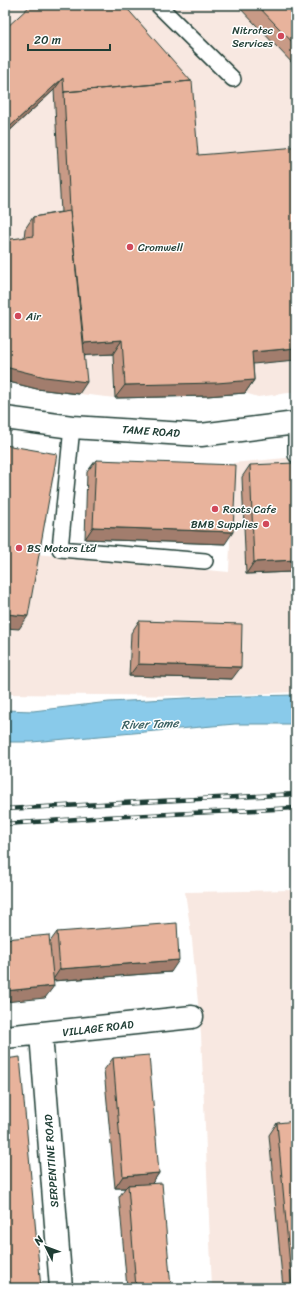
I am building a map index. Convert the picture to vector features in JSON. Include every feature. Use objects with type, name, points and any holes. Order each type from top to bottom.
[{"type":"street","name":"TAME ROAD","points":[[5,418],[72,426],[201,434],[296,423]]},
{"type":"street","name":"VILLAGE ROAD","points":[[5,1037],[192,1017]]},
{"type":"street","name":"SERPENTINE ROAD","points":[[41,1034],[61,1288]]},
{"type":"lane","points":[[158,5],[233,79]]},
{"type":"lane","points":[[296,423],[296,455]]},
{"type":"lane","points":[[72,426],[60,549],[205,561]]},
{"type":"shaded area","points":[[5,5],[296,5],[296,392],[258,397],[245,393],[207,396],[115,398],[37,389],[5,381]]},
{"type":"shaded area","points":[[5,452],[58,460],[36,554],[229,572],[233,463],[296,457],[296,692],[197,696],[5,694]]},
{"type":"shaded area","points":[[296,890],[296,1288],[212,1288],[201,1034],[192,940],[185,892]]},
{"type":"water","name":"River Tame","points":[[296,695],[296,724],[235,724],[32,742],[5,742],[5,710],[33,711],[109,702],[206,697]]},
{"type":"building","points":[[31,5],[124,5],[191,81],[64,93],[63,78],[5,131],[5,29]]},
{"type":"building","points":[[257,5],[296,5],[296,46]]},
{"type":"building","points":[[192,81],[198,155],[296,146],[296,348],[252,352],[254,380],[217,383],[125,385],[122,340],[84,343],[70,210],[64,92]]},
{"type":"building","points":[[70,211],[87,382],[45,377],[5,367],[5,240],[33,236],[33,217]]},
{"type":"building","name":"BS Motors Ltd","points":[[5,445],[57,454],[28,616],[5,614]]},
{"type":"building","points":[[96,460],[236,465],[233,532],[93,527]]},
{"type":"building","name":"BMB Supplies","points":[[294,463],[296,560],[254,562],[250,465]]},
{"type":"building","points":[[139,621],[242,624],[241,667],[138,664]]},
{"type":"building","points":[[177,923],[179,960],[60,969],[57,932]]},
{"type":"building","points":[[49,935],[54,986],[5,991],[5,939]]},
{"type":"building","points":[[149,1055],[159,1173],[123,1176],[113,1058]]},
{"type":"building","points":[[20,1057],[41,1288],[5,1288],[5,1059]]},
{"type":"building","points":[[296,1121],[296,1288],[292,1288],[277,1123]]},
{"type":"building","points":[[162,1183],[171,1288],[136,1288],[128,1185]]},
{"type":"railway","points":[[5,809],[296,794]]},
{"type":"railway","points":[[5,824],[107,817],[296,808]]},
{"type":"place","name":"Nitrotec Services","points":[[281,36]]},
{"type":"place","name":"Cromwell","points":[[130,247]]},
{"type":"place","name":"Air","points":[[18,316]]},
{"type":"place","name":"Roots Cafe","points":[[215,509]]},
{"type":"place","name":"BMB Supplies","points":[[266,524]]},
{"type":"place","name":"BS Motors Ltd","points":[[19,548]]}]
